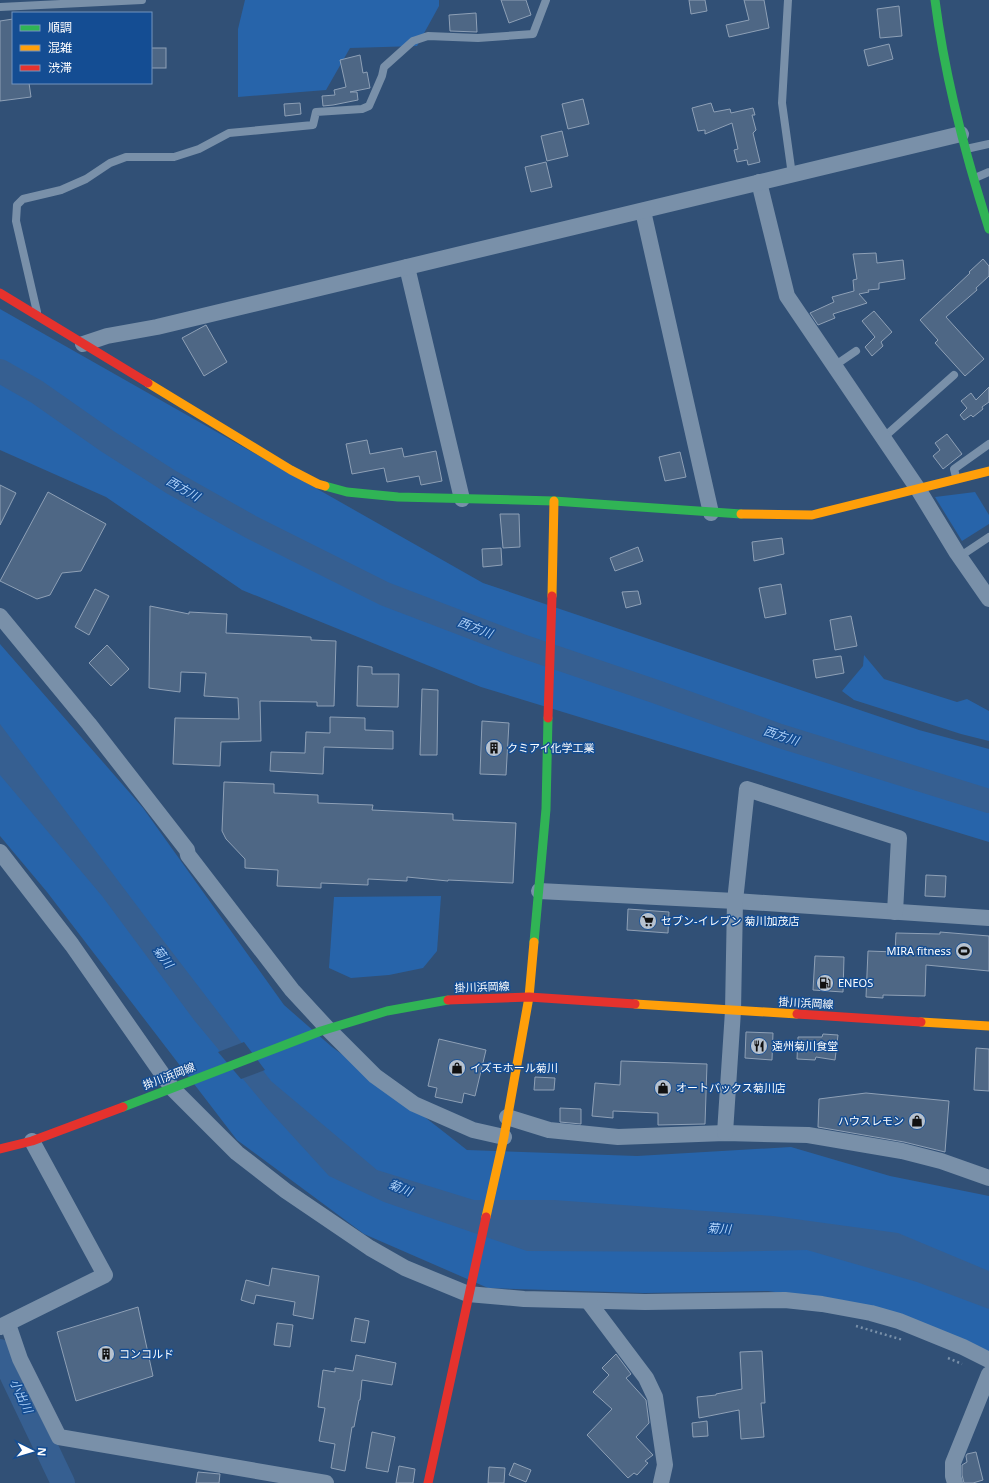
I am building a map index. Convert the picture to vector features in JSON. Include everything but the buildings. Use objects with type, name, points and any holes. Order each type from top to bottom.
[{"type":"street","points":[[935,0],[939,38],[952,101],[973,179],[988,226]]},
{"type":"street","points":[[83,344],[107,336],[157,327],[961,134]]},
{"type":"street","points":[[759,182],[787,296],[918,489],[959,557],[989,599]]},
{"type":"street","points":[[643,211],[710,513]]},
{"type":"street","points":[[408,267],[462,499]]},
{"type":"street","points":[[0,293],[291,470],[318,484],[347,492],[398,497],[554,501],[710,513],[756,515],[812,514],[989,471]]},
{"type":"street","points":[[428,1483],[502,1142],[529,998],[546,809],[554,501]]},
{"type":"street","points":[[0,616],[89,724],[187,850],[188,855],[292,990],[325,1030],[375,1076],[414,1104],[502,1142]]},
{"type":"street","points":[[725,1133],[733,1011],[735,901],[747,789],[899,838],[895,912]]},
{"type":"street","points":[[0,852],[72,945],[172,1088],[237,1153],[286,1191],[370,1248],[405,1268],[469,1291],[524,1299],[645,1302],[793,1300],[822,1304],[871,1313],[899,1321],[963,1347],[989,1360]]},
{"type":"street","points":[[539,891],[735,901],[989,918]]},
{"type":"street","name":"掛川浜岡線","points":[[0,1149],[32,1141],[325,1030],[387,1011],[443,1000],[529,998],[989,1026]]},
{"type":"street","points":[[507,1117],[549,1130],[618,1137],[725,1133],[808,1135],[898,1150],[941,1161],[989,1178]]},
{"type":"street","points":[[32,1141],[105,1275],[4,1326],[59,1437],[326,1483]]},
{"type":"street","points":[[588,1301],[646,1378],[655,1397],[665,1465],[661,1483]]},
{"type":"street","points":[[955,1483],[953,1476],[953,1463],[989,1374]]},
{"type":"lane","points":[[0,7],[142,0]]},
{"type":"lane","points":[[38,316],[16,221],[17,205],[23,198],[61,190],[86,179],[110,163],[126,157],[174,157],[199,149],[229,134],[313,125],[316,112],[362,109],[369,106],[382,76],[384,66],[413,41],[428,36],[478,38],[534,34],[546,0]]},
{"type":"lane","points":[[788,0],[782,103],[792,174]]},
{"type":"lane","points":[[965,149],[989,144]]},
{"type":"lane","points":[[973,179],[989,172]]},
{"type":"lane","points":[[834,366],[856,351]]},
{"type":"lane","points":[[883,438],[954,375]]},
{"type":"lane","points":[[956,479],[954,469],[989,444]]},
{"type":"lane","points":[[959,557],[989,537]]},
{"type":"path","points":[[850,1325],[909,1342]]},
{"type":"path","points":[[946,1357],[964,1365]]},
{"type":"shaded area","points":[[245,0],[439,0],[439,6],[417,46],[350,48],[326,90],[238,97],[238,29]]},
{"type":"shaded area","points":[[0,309],[483,583],[919,730],[989,749],[989,842],[481,687],[242,590],[106,497],[0,450]]},
{"type":"shaded area","points":[[975,492],[989,515],[989,524],[962,541],[935,497]]},
{"type":"shaded area","points":[[0,644],[143,808],[284,1005],[332,1047],[372,1076],[467,1150],[637,1156],[791,1147],[890,1176],[989,1196],[989,1353],[873,1306],[768,1291],[644,1293],[488,1288],[364,1234],[237,1140],[47,892],[0,836]]},
{"type":"shaded area","points":[[864,655],[884,679],[957,702],[967,699],[989,711],[989,741],[961,734],[854,700],[842,691],[863,666]]},
{"type":"shaded area","points":[[441,896],[437,951],[423,968],[389,975],[351,978],[329,968],[334,897]]},
{"type":"water","name":"菊川","points":[[0,724],[271,1081],[377,1170],[474,1200],[554,1200],[773,1216],[898,1233],[989,1271],[989,1309],[917,1282],[807,1250],[720,1252],[527,1251],[384,1202],[329,1176],[267,1108],[194,1020],[102,896],[0,775]]},
{"type":"pier","points":[[244,1042],[265,1070],[241,1079],[218,1052]]},
{"type":"waterway","name":"西方川","points":[[0,371],[37,392],[107,441],[171,482],[251,527],[385,594],[519,645],[780,736],[989,801]]},
{"type":"waterway","name":"小出川","points":[[0,1351],[63,1483]]},
{"type":"traffic: fast","points":[[935,0],[950,87],[964,144],[989,229]]},
{"type":"traffic: fast","points":[[325,486],[347,492],[398,497],[554,501],[741,514]]},
{"type":"traffic: fast","points":[[534,942],[546,809],[548,718]]},
{"type":"traffic: fast","points":[[123,1107],[321,1031],[387,1011],[448,1000]]},
{"type":"traffic: slow","points":[[148,383],[291,470],[325,486]]},
{"type":"traffic: slow","points":[[741,514],[812,515],[989,471]]},
{"type":"traffic: slow","points":[[552,596],[554,501]]},
{"type":"traffic: slow","points":[[486,1217],[504,1137],[529,997],[534,942]]},
{"type":"traffic: slow","points":[[635,1004],[797,1014]]},
{"type":"traffic: slow","points":[[921,1022],[989,1026]]},
{"type":"traffic: jam","points":[[0,293],[148,383]]},
{"type":"traffic: jam","points":[[548,718],[552,596]]},
{"type":"traffic: jam","points":[[448,1000],[529,997],[635,1004]]},
{"type":"traffic: jam","points":[[797,1014],[921,1022]]},
{"type":"traffic: jam","points":[[0,1149],[32,1141],[123,1107]]},
{"type":"traffic: jam","points":[[428,1483],[486,1217]]},
{"type":"place","name":"クミアイ化学工業","points":[[494,748]]},
{"type":"place","name":"セブン-イレブン 菊川加茂店","points":[[648,921]]},
{"type":"place","name":"MIRA fitness","points":[[964,951]]},
{"type":"place","name":"ENEOS","points":[[825,983]]},
{"type":"place","name":"遠州菊川食堂","points":[[759,1046]]},
{"type":"place","name":"イズモホール菊川","points":[[457,1068]]},
{"type":"place","name":"オートバックス菊川店","points":[[663,1088]]},
{"type":"place","name":"ハウスレモン","points":[[917,1121]]},
{"type":"place","name":"コンコルド","points":[[106,1354]]}]
